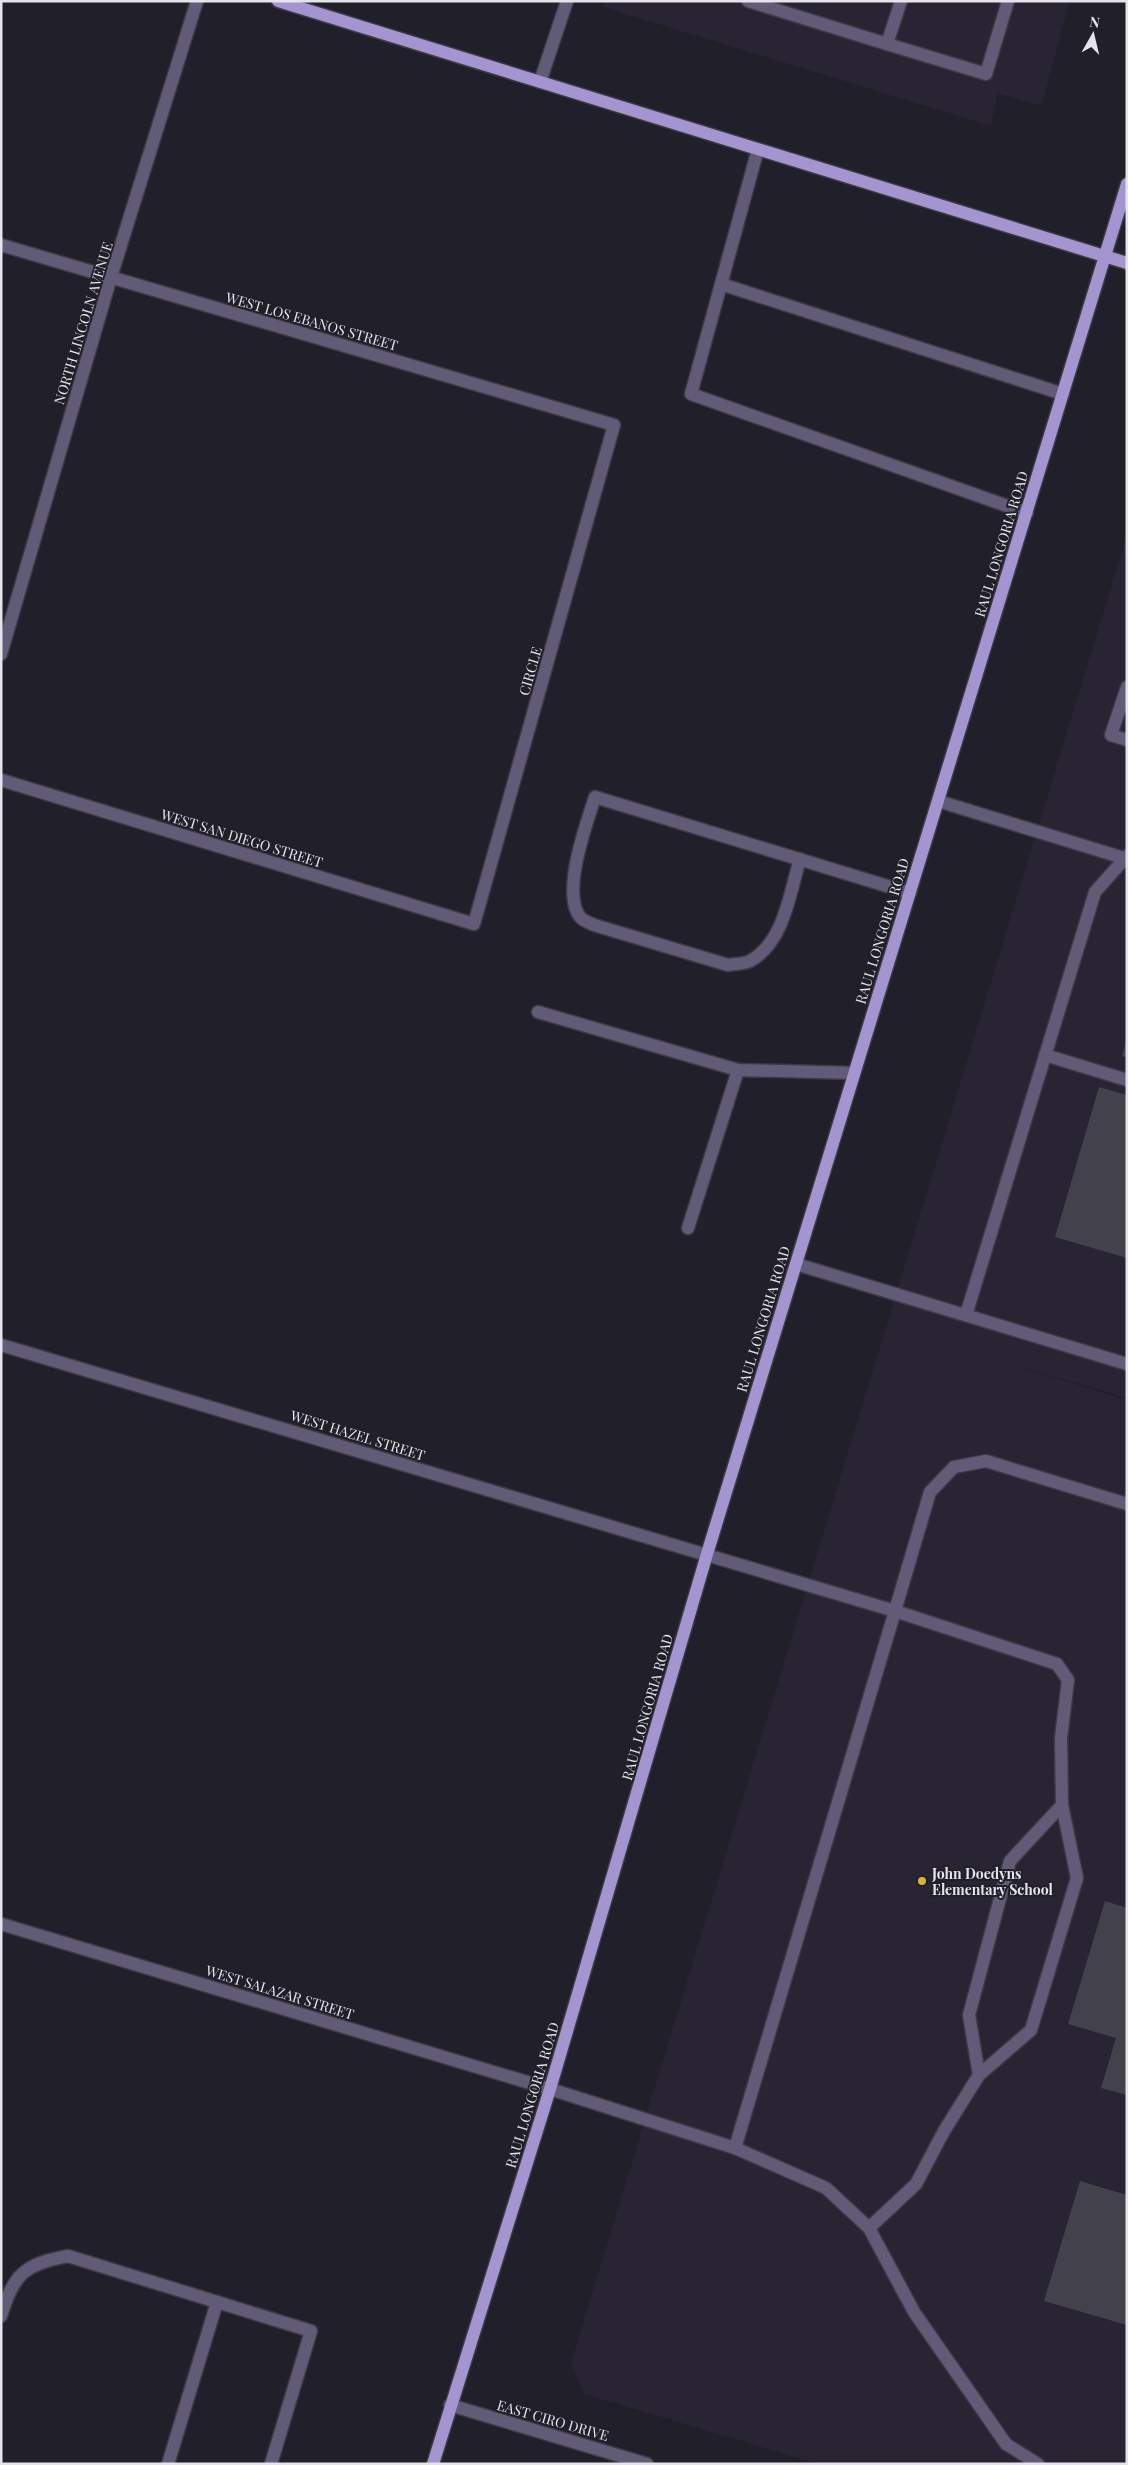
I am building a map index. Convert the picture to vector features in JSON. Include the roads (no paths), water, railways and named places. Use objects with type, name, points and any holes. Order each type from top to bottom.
[{"type":"main road","points":[[278,1],[300,5],[540,82],[1127,263]]},
{"type":"main road","name":"RAUL LONGORIA ROAD","points":[[433,2464],[550,2089],[707,1554],[1127,184]]},
{"type":"street","name":"NORTH LINCOLN AVENUE","points":[[1,654],[112,278],[197,1]]},
{"type":"street","points":[[540,82],[567,1]]},
{"type":"street","points":[[748,1],[986,74],[1008,1]]},
{"type":"street","points":[[887,44],[901,1]]},
{"type":"street","points":[[758,149],[692,394],[1026,512]]},
{"type":"street","name":"WEST LOS EBANOS STREET","points":[[1,245],[614,425]]},
{"type":"street","points":[[721,284],[1063,394]]},
{"type":"street","name":"CIRCLE","points":[[474,924],[614,425]]},
{"type":"street","points":[[1127,687],[1111,736],[1127,740]]},
{"type":"street","name":"WEST SAN DIEGO STREET","points":[[1,780],[474,924]]},
{"type":"street","points":[[800,859],[779,928],[766,948],[750,961],[728,965],[594,925],[581,918],[574,904],[575,860],[595,797],[800,859],[910,893]]},
{"type":"street","points":[[938,802],[1126,858],[1095,892],[966,1315]]},
{"type":"street","points":[[538,1012],[738,1070],[854,1073]]},
{"type":"street","points":[[1045,1055],[1127,1080]]},
{"type":"street","points":[[688,1228],[738,1070]]},
{"type":"street","points":[[796,1264],[1127,1364]]},
{"type":"street","name":"WEST HAZEL STREET","points":[[1,1345],[707,1554],[895,1611],[1057,1664],[1068,1680],[1061,1738],[1062,1805],[1078,1878],[1031,2030],[980,2075],[944,2131],[916,2184],[869,2228]]},
{"type":"street","points":[[735,2148],[930,1492],[954,1467],[986,1461],[1127,1504]]},
{"type":"street","points":[[980,2075],[969,2015],[1010,1861],[1062,1805]]},
{"type":"street","name":"WEST SALAZAR STREET","points":[[1,1924],[550,2089],[735,2148],[826,2188],[869,2228],[914,2312],[1006,2444],[1038,2464]]},
{"type":"street","points":[[1,2316],[8,2294],[17,2277],[44,2260],[68,2256],[311,2331],[271,2464]]},
{"type":"street","points":[[168,2464],[217,2302]]},
{"type":"street","name":"EAST CIRO DRIVE","points":[[450,2405],[648,2464]]},
{"type":"place","name":"John Doedyns Elementary School","points":[[922,1881]]}]
